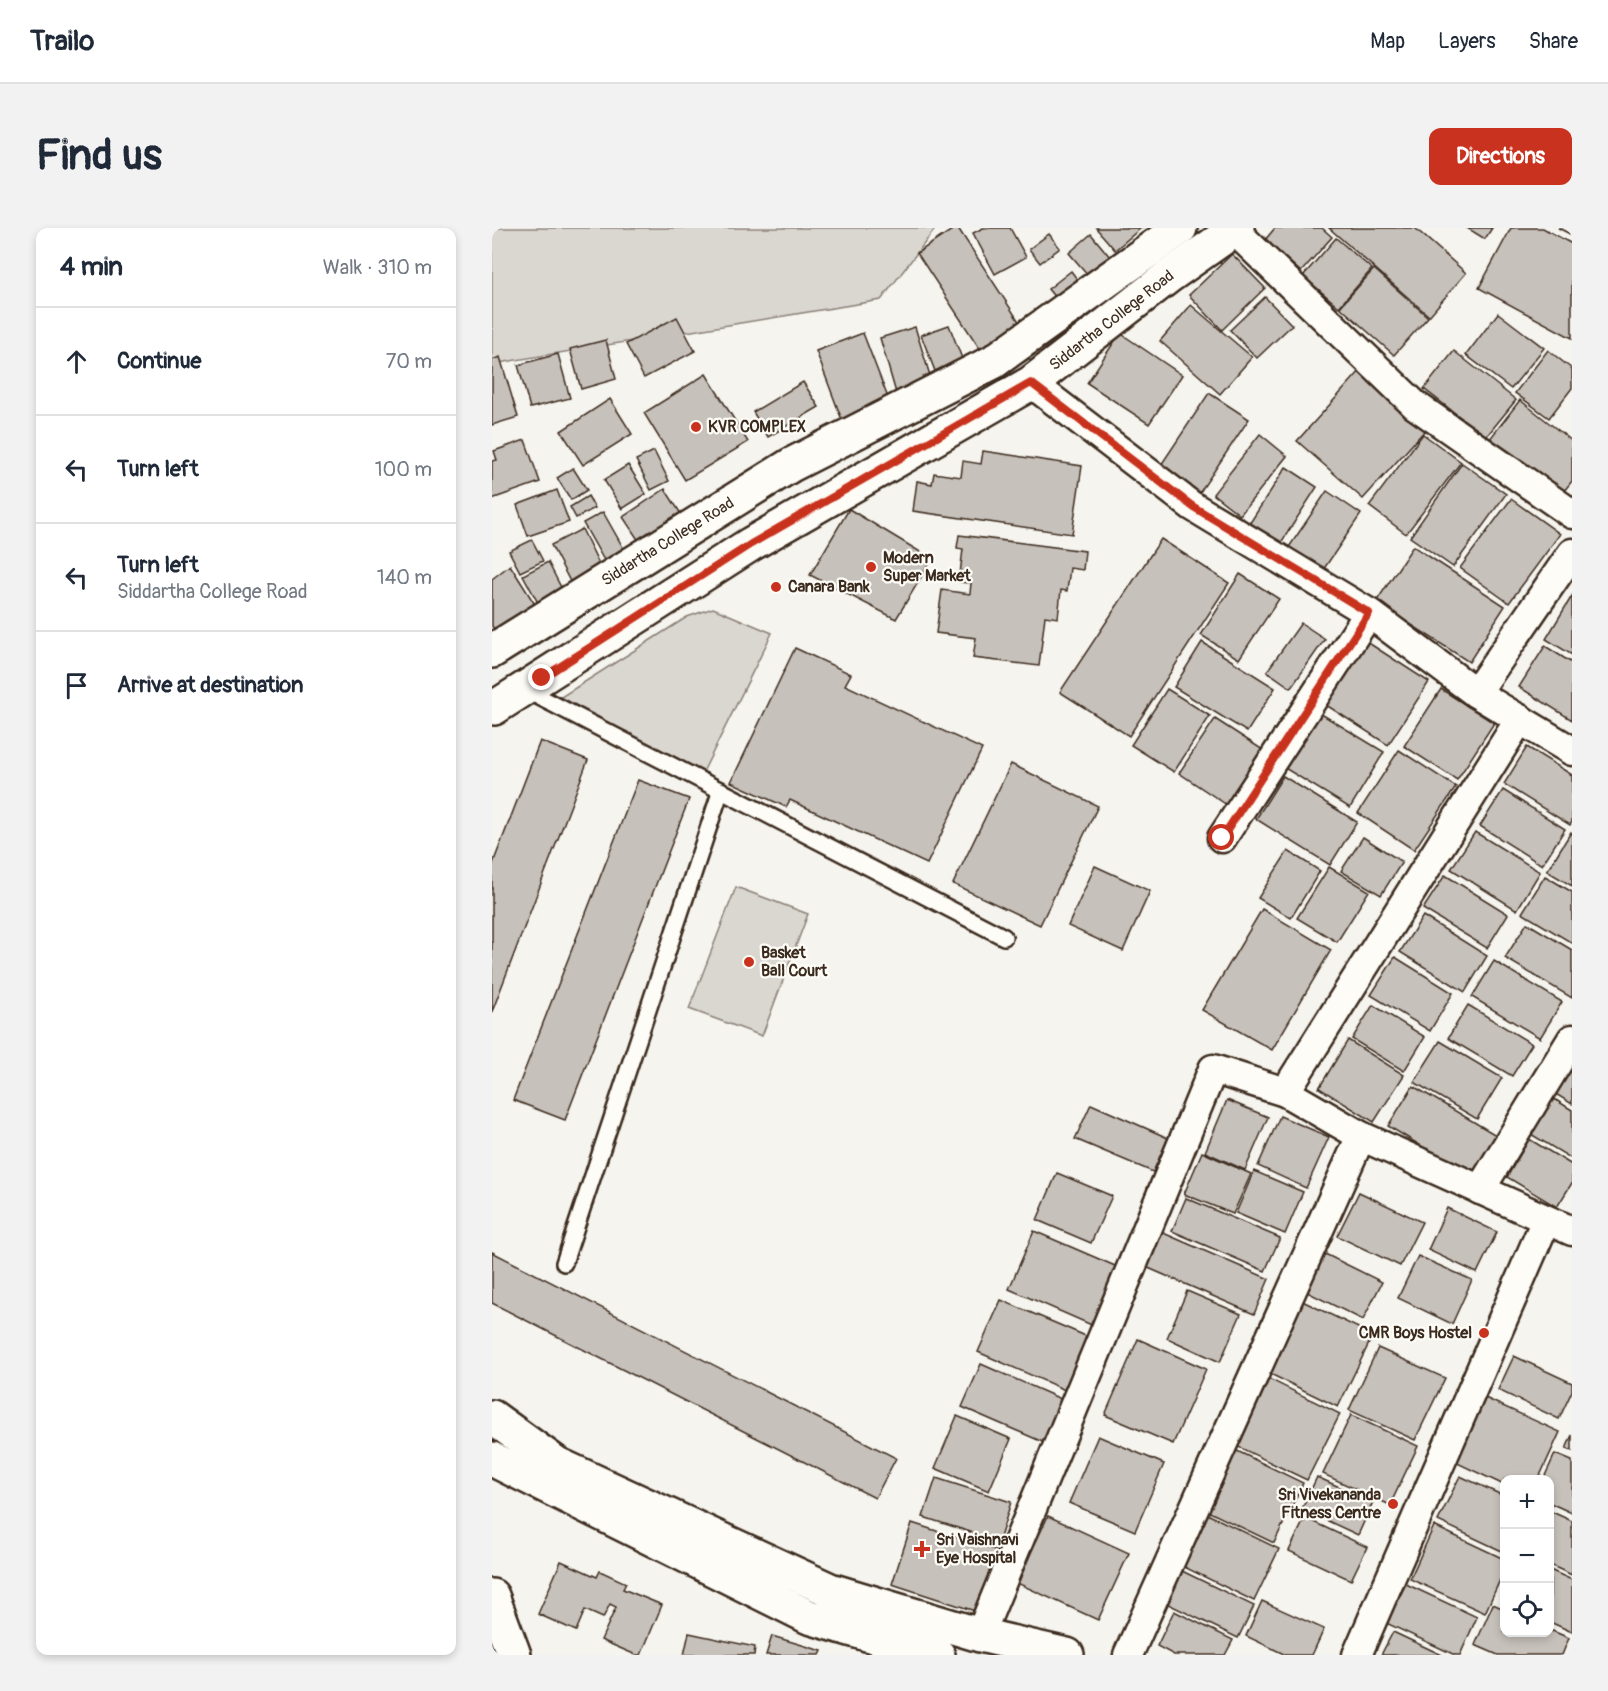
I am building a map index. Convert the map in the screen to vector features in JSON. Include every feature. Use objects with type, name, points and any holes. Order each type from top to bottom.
[{"type":"street","name":"Siddartha College Road","points":[[492,651],[791,465],[993,362],[1180,228]]},
{"type":"street","name":"Siddartha College Road","points":[[493,705],[524,689],[751,544],[1031,383],[1169,276],[1236,229]]},
{"type":"street","points":[[1236,229],[1415,405],[1572,514]]},
{"type":"street","points":[[1031,383],[1192,506],[1369,613],[1476,693],[1572,751]]},
{"type":"street","points":[[1476,693],[1572,553]]},
{"type":"street","points":[[1222,838],[1369,613]]},
{"type":"street","points":[[1285,1092],[1520,719]]},
{"type":"street","points":[[1480,1190],[1572,1039]]},
{"type":"street","points":[[980,1635],[1213,1069],[1285,1092],[1361,1136],[1572,1231]]},
{"type":"street","points":[[1128,1655],[1361,1136]]},
{"type":"street","points":[[1357,1655],[1546,1220]]},
{"type":"street","points":[[492,1417],[557,1464],[830,1590],[980,1635],[1067,1655]]},
{"type":"street","points":[[492,1459],[809,1617],[924,1653]]},
{"type":"street","points":[[492,1596],[514,1655]]},
{"type":"lane","points":[[524,689],[1004,937]]},
{"type":"lane","points":[[564,1263],[721,790]]},
{"type":"shaded area","points":[[492,228],[936,228],[881,300],[492,364]]},
{"type":"shaded area","points":[[713,608],[772,633],[702,774],[561,697],[687,617]]},
{"type":"shaded area","name":"Basket Ball Court","points":[[736,887],[808,914],[762,1036],[689,1009]]},
{"type":"building","points":[[958,228],[1020,323],[980,349],[917,253]]},
{"type":"building","points":[[983,228],[1010,228],[1026,257],[995,274],[973,233]]},
{"type":"building","points":[[1096,228],[1141,228],[1115,250]]},
{"type":"building","points":[[1275,228],[1322,228],[1332,237],[1301,272],[1265,240]]},
{"type":"building","points":[[1329,228],[1415,228],[1466,273],[1429,316]]},
{"type":"building","points":[[1467,228],[1492,228],[1485,239]]},
{"type":"building","points":[[1511,228],[1543,228],[1572,244],[1572,338],[1479,288]]},
{"type":"building","points":[[1558,228],[1572,228],[1572,235]]},
{"type":"building","points":[[1049,234],[1060,248],[1040,263],[1029,249]]},
{"type":"building","points":[[1091,234],[1110,257],[1089,276],[1069,253]]},
{"type":"building","points":[[1336,238],[1372,269],[1339,307],[1303,276]]},
{"type":"building","points":[[1232,254],[1265,288],[1222,330],[1189,295]]},
{"type":"building","points":[[1374,269],[1428,317],[1394,355],[1340,307]]},
{"type":"building","points":[[1071,271],[1083,287],[1060,304],[1048,289]]},
{"type":"building","points":[[1265,297],[1292,325],[1257,358],[1230,330]]},
{"type":"building","points":[[1191,305],[1252,357],[1220,394],[1160,341]]},
{"type":"building","points":[[1498,313],[1544,348],[1511,389],[1466,355]]},
{"type":"building","points":[[677,317],[695,351],[644,378],[626,344]]},
{"type":"building","points":[[949,325],[963,361],[935,371],[921,335]]},
{"type":"building","points":[[915,327],[932,382],[896,393],[880,338]]},
{"type":"building","points":[[863,333],[890,403],[842,420],[816,351]]},
{"type":"building","points":[[1120,333],[1182,375],[1149,424],[1087,383]]},
{"type":"building","points":[[606,340],[616,379],[581,389],[570,349]]},
{"type":"building","points":[[1548,350],[1572,369],[1572,388],[1549,418],[1515,393]]},
{"type":"building","points":[[1454,351],[1516,400],[1486,437],[1424,389]]},
{"type":"building","points":[[558,354],[570,398],[530,408],[518,365]]},
{"type":"building","points":[[500,357],[518,417],[492,425],[492,360]]},
{"type":"building","points":[[1361,370],[1427,428],[1363,499],[1297,441]]},
{"type":"building","name":"KVR COMPLEX","points":[[706,374],[748,442],[685,480],[644,413]]},
{"type":"building","points":[[803,382],[819,407],[768,437],[753,412]]},
{"type":"building","points":[[1209,393],[1249,419],[1196,498],[1157,471]]},
{"type":"building","points":[[610,399],[632,434],[583,465],[561,431]]},
{"type":"building","points":[[1520,400],[1572,441],[1572,481],[1560,496],[1489,440]]},
{"type":"building","points":[[1260,434],[1287,456],[1240,515],[1213,494]]},
{"type":"building","points":[[1423,434],[1461,462],[1406,534],[1369,506]]},
{"type":"building","points":[[525,440],[540,482],[492,499],[492,461],[497,460],[494,451]]},
{"type":"building","points":[[654,451],[669,481],[651,490],[636,460]]},
{"type":"building","points":[[983,451],[1082,466],[1072,534],[913,511],[917,481],[932,484],[934,473],[961,477],[963,461],[981,464]]},
{"type":"building","points":[[1462,463],[1506,494],[1453,567],[1410,537]]},
{"type":"building","points":[[628,465],[646,494],[622,509],[604,480]]},
{"type":"building","points":[[1286,467],[1317,487],[1277,549],[1246,529]]},
{"type":"building","points":[[573,468],[587,490],[571,500],[557,478]]},
{"type":"building","points":[[665,489],[683,517],[641,544],[623,517]]},
{"type":"building","points":[[557,490],[569,522],[528,536],[517,505]]},
{"type":"building","points":[[1327,491],[1361,514],[1319,576],[1285,553]]},
{"type":"building","points":[[588,496],[595,508],[576,518],[570,507]]},
{"type":"building","points":[[1511,499],[1560,534],[1509,603],[1460,568]]},
{"type":"building","name":"Modern Super Market","points":[[849,509],[932,559],[896,619],[810,575]]},
{"type":"building","points":[[603,512],[625,551],[605,562],[583,523]]},
{"type":"building","points":[[582,529],[603,572],[573,587],[551,545]]},
{"type":"building","points":[[959,535],[1085,551],[1083,570],[1070,568],[1067,591],[1061,590],[1058,618],[1045,616],[1039,666],[973,658],[976,638],[936,633],[942,590],[970,594],[971,583],[959,582],[963,549],[957,548]]},
{"type":"building","points":[[1161,539],[1229,583],[1129,736],[1060,692]]},
{"type":"building","points":[[532,540],[543,561],[520,572],[509,551]]},
{"type":"building","points":[[1413,546],[1505,606],[1469,662],[1376,602]]},
{"type":"building","points":[[548,562],[567,599],[543,612],[523,575]]},
{"type":"building","points":[[510,565],[536,606],[496,632],[492,626],[492,579]]},
{"type":"building","points":[[1240,574],[1279,599],[1239,659],[1201,635]]},
{"type":"building","points":[[1572,596],[1572,655],[1546,639]]},
{"type":"building","points":[[1301,623],[1325,639],[1291,688],[1267,671]]},
{"type":"building","points":[[1364,640],[1429,682],[1388,745],[1323,703]]},
{"type":"building","points":[[1202,642],[1275,688],[1247,732],[1174,687]]},
{"type":"building","points":[[1545,646],[1572,663],[1572,720],[1519,687]]},
{"type":"building","points":[[795,648],[851,674],[845,685],[982,749],[927,864],[790,800],[786,807],[731,782]]},
{"type":"building","points":[[1167,689],[1210,716],[1174,772],[1131,745]]},
{"type":"building","points":[[1441,689],[1494,723],[1457,780],[1404,746]]},
{"type":"building","points":[[1318,712],[1384,752],[1350,808],[1283,767]]},
{"type":"building","points":[[1215,719],[1263,750],[1227,805],[1179,773]]},
{"type":"building","points":[[540,741],[588,760],[492,1012],[492,866]]},
{"type":"building","points":[[1527,747],[1572,775],[1572,822],[1570,825],[1504,784]]},
{"type":"building","points":[[1399,750],[1456,787],[1414,850],[1358,813]]},
{"type":"building","points":[[1011,764],[1098,806],[1040,925],[953,884]]},
{"type":"building","points":[[1283,776],[1357,822],[1330,865],[1256,819]]},
{"type":"building","points":[[638,780],[689,799],[565,1120],[513,1100]]},
{"type":"building","points":[[1503,790],[1565,829],[1542,865],[1480,826]]},
{"type":"building","points":[[1475,832],[1540,872],[1517,910],[1451,869]]},
{"type":"building","points":[[1572,833],[1572,886],[1547,871]]},
{"type":"building","points":[[1363,837],[1402,862],[1381,895],[1341,871]]},
{"type":"building","points":[[1288,851],[1320,871],[1291,918],[1258,898]]},
{"type":"building","points":[[1095,866],[1150,891],[1123,951],[1068,926]]},
{"type":"building","points":[[1329,867],[1369,891],[1337,942],[1297,918]]},
{"type":"building","points":[[1445,875],[1508,914],[1487,948],[1423,909]]},
{"type":"building","points":[[1545,876],[1572,892],[1572,943],[1522,913]]},
{"type":"building","points":[[1262,909],[1331,950],[1272,1050],[1202,1010]]},
{"type":"building","points":[[1423,916],[1487,956],[1465,992],[1400,952]]},
{"type":"building","points":[[1527,923],[1572,950],[1572,998],[1505,958]]},
{"type":"building","points":[[1395,957],[1453,993],[1430,1031],[1371,995]]},
{"type":"building","points":[[1494,961],[1562,1002],[1540,1038],[1472,997]]},
{"type":"building","points":[[1373,1005],[1425,1037],[1404,1071],[1352,1039]]},
{"type":"building","points":[[1468,1005],[1532,1044],[1512,1076],[1448,1038]]},
{"type":"building","points":[[1348,1040],[1404,1075],[1374,1122],[1319,1088]]},
{"type":"building","points":[[1440,1041],[1502,1078],[1477,1119],[1414,1082]]},
{"type":"building","points":[[1572,1064],[1572,1104],[1554,1093]]},
{"type":"building","points":[[1413,1086],[1496,1135],[1471,1176],[1388,1126]]},
{"type":"building","points":[[1551,1097],[1572,1110],[1572,1159],[1529,1133]]},
{"type":"building","points":[[1227,1100],[1268,1117],[1245,1170],[1205,1152]]},
{"type":"building","points":[[1091,1104],[1168,1138],[1153,1172],[1075,1139]]},
{"type":"building","points":[[1280,1116],[1329,1137],[1306,1188],[1258,1166]]},
{"type":"building","points":[[1529,1139],[1572,1165],[1572,1183],[1557,1207],[1507,1177]]},
{"type":"building","points":[[1202,1152],[1251,1174],[1233,1214],[1184,1194]]},
{"type":"building","points":[[1254,1171],[1303,1192],[1285,1234],[1236,1213]]},
{"type":"building","points":[[1057,1173],[1112,1196],[1091,1243],[1037,1220]]},
{"type":"building","points":[[1359,1192],[1422,1222],[1400,1266],[1337,1236]]},
{"type":"building","points":[[1186,1198],[1280,1238],[1265,1271],[1172,1231]]},
{"type":"building","points":[[1447,1208],[1497,1232],[1477,1273],[1428,1250]]},
{"type":"building","points":[[1034,1231],[1129,1272],[1103,1330],[1009,1289]]},
{"type":"building","points":[[1161,1232],[1269,1279],[1254,1314],[1146,1267]]},
{"type":"building","points":[[492,1252],[896,1458],[875,1498],[492,1303]]},
{"type":"building","points":[[1321,1252],[1382,1282],[1363,1320],[1303,1290]]},
{"type":"building","points":[[1418,1256],[1472,1280],[1452,1324],[1398,1298]]},
{"type":"building","points":[[1187,1291],[1241,1314],[1220,1362],[1167,1338]]},
{"type":"building","points":[[1292,1296],[1373,1335],[1338,1407],[1258,1368]]},
{"type":"building","points":[[1001,1300],[1088,1337],[1065,1390],[978,1352]]},
{"type":"building","points":[[1138,1339],[1206,1369],[1173,1444],[1105,1415]]},
{"type":"building","points":[[1378,1348],[1445,1378],[1415,1440],[1349,1410]]},
{"type":"building","points":[[1514,1356],[1572,1383],[1572,1391],[1559,1419],[1498,1390]]},
{"type":"building","points":[[981,1364],[1063,1400],[1045,1443],[962,1407]]},
{"type":"building","points":[[1257,1373],[1340,1414],[1307,1480],[1224,1440]]},
{"type":"building","points":[[1485,1398],[1560,1432],[1540,1475],[1500,1475],[1500,1483],[1455,1462]]},
{"type":"building","points":[[1351,1415],[1418,1446],[1390,1505],[1323,1474]]},
{"type":"building","points":[[957,1416],[1011,1439],[989,1491],[935,1468]]},
{"type":"building","points":[[1572,1435],[1572,1451],[1566,1449]]},
{"type":"building","points":[[1098,1436],[1164,1464],[1135,1531],[1069,1503]]},
{"type":"building","points":[[1231,1448],[1303,1483],[1274,1543],[1201,1508]]},
{"type":"building","points":[[1555,1454],[1572,1461],[1572,1513],[1554,1505],[1554,1475],[1545,1475]]},
{"type":"building","points":[[1460,1476],[1500,1494],[1500,1550],[1438,1521]]},
{"type":"building","points":[[1317,1477],[1373,1502],[1358,1535],[1302,1509]]},
{"type":"building","points":[[936,1478],[1011,1502],[999,1541],[923,1517]]},
{"type":"building","points":[[1203,1512],[1279,1549],[1254,1601],[1178,1564]]},
{"type":"building","points":[[1554,1513],[1572,1521],[1572,1575],[1554,1567]]},
{"type":"building","points":[[1048,1516],[1129,1553],[1098,1620],[1017,1583]]},
{"type":"building","points":[[1305,1518],[1367,1547],[1351,1580],[1289,1551]]},
{"type":"building","points":[[912,1523],[998,1551],[978,1612],[892,1584]]},
{"type":"building","points":[[1434,1526],[1500,1557],[1500,1580],[1485,1613],[1410,1579]]},
{"type":"building","points":[[561,1561],[597,1577],[600,1571],[626,1583],[623,1589],[662,1605],[641,1655],[601,1640],[616,1607],[610,1604],[603,1618],[585,1610],[576,1631],[538,1614]]},
{"type":"building","points":[[1178,1569],[1254,1606],[1238,1638],[1162,1601]]},
{"type":"building","points":[[1554,1572],[1572,1580],[1572,1632],[1554,1624]]},
{"type":"building","points":[[1406,1584],[1477,1617],[1460,1655],[1455,1655],[1386,1623]]},
{"type":"building","points":[[1262,1601],[1324,1629],[1312,1655],[1286,1655],[1246,1636]]},
{"type":"building","points":[[1493,1604],[1500,1607],[1500,1637],[1554,1637],[1554,1632],[1569,1638],[1562,1655],[1498,1655],[1475,1645]]},
{"type":"building","points":[[1174,1611],[1233,1640],[1225,1655],[1174,1655],[1157,1646]]},
{"type":"building","points":[[1393,1632],[1442,1655],[1381,1655]]},
{"type":"building","points":[[689,1633],[755,1647],[754,1655],[684,1655]]},
{"type":"building","points":[[772,1636],[822,1651],[820,1655],[766,1655]]},
{"type":"place","name":"KVR COMPLEX","points":[[696,427]]},
{"type":"place","name":"Modern Super Market","points":[[871,567]]},
{"type":"place","name":"Canara Bank","points":[[776,587]]},
{"type":"place","name":"Basket Ball Court","points":[[749,962]]},
{"type":"place","name":"CMR Boys Hostel","points":[[1484,1333]]},
{"type":"place","name":"Sri Vivekananda Fitness Centre","points":[[1393,1504]]},
{"type":"place","name":"Sri Vaishnavi Eye Hospital","points":[[922,1549]]},
{"type":"route","points":[[542,678],[751,544],[1031,383],[1192,506],[1369,613],[1222,838]]}]
